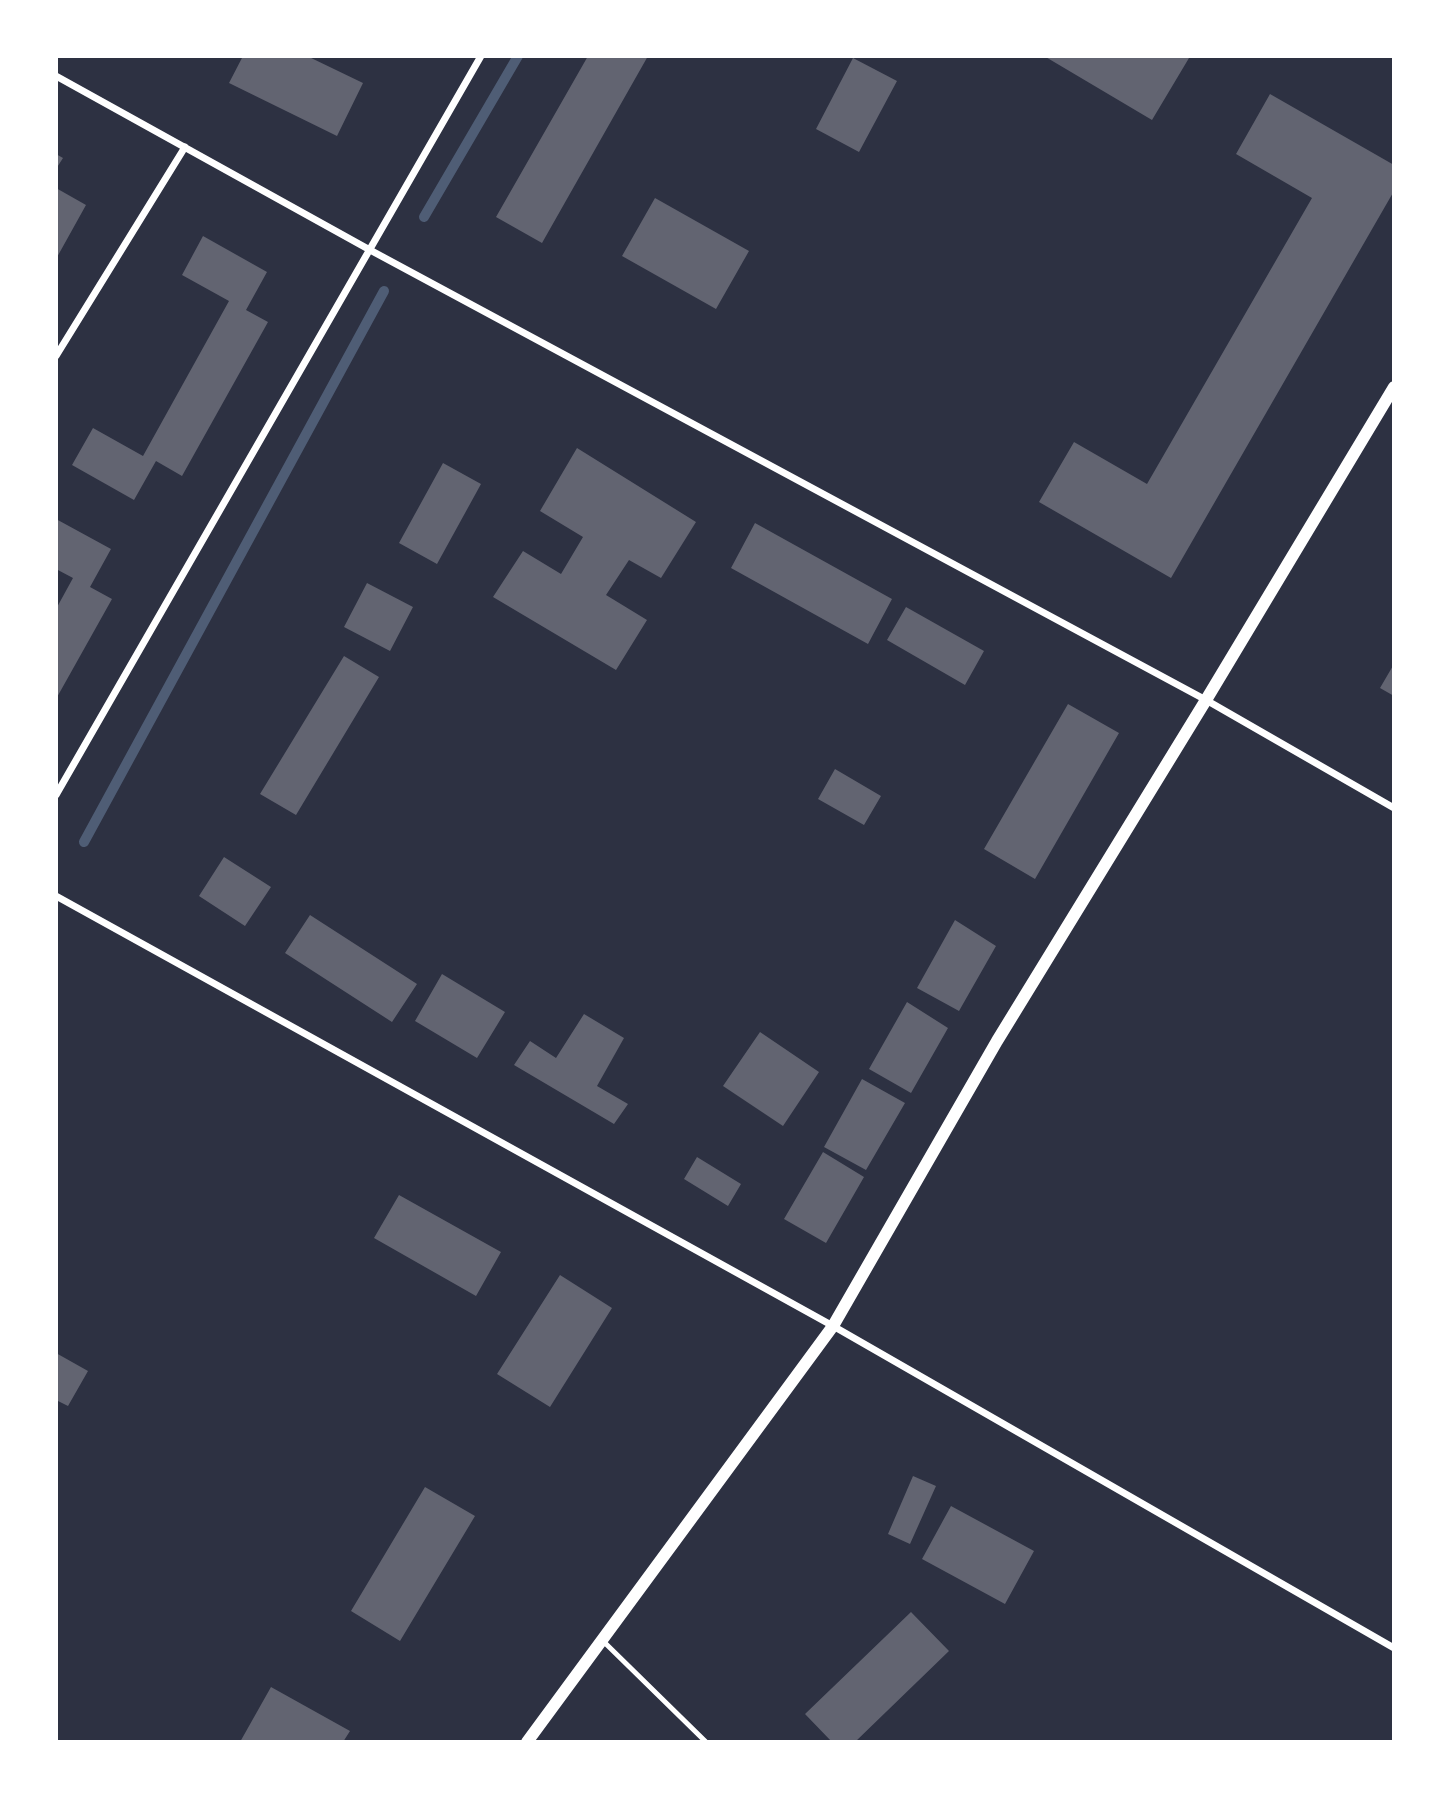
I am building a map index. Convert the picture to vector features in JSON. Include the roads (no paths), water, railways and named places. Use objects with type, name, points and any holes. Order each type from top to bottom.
[{"type":"street","points":[[56,795],[481,56]]},
{"type":"street","points":[[56,75],[370,250],[1206,701],[1394,808]]},
{"type":"street","points":[[56,356],[185,147]]},
{"type":"street","points":[[527,1742],[833,1326],[997,1041],[1206,701],[1394,387]]},
{"type":"street","points":[[56,895],[833,1326],[1394,1648]]},
{"type":"lane","points":[[602,1640],[706,1742]]},
{"type":"waterway","points":[[424,217],[518,56]]},
{"type":"waterway","points":[[84,842],[384,291]]}]
